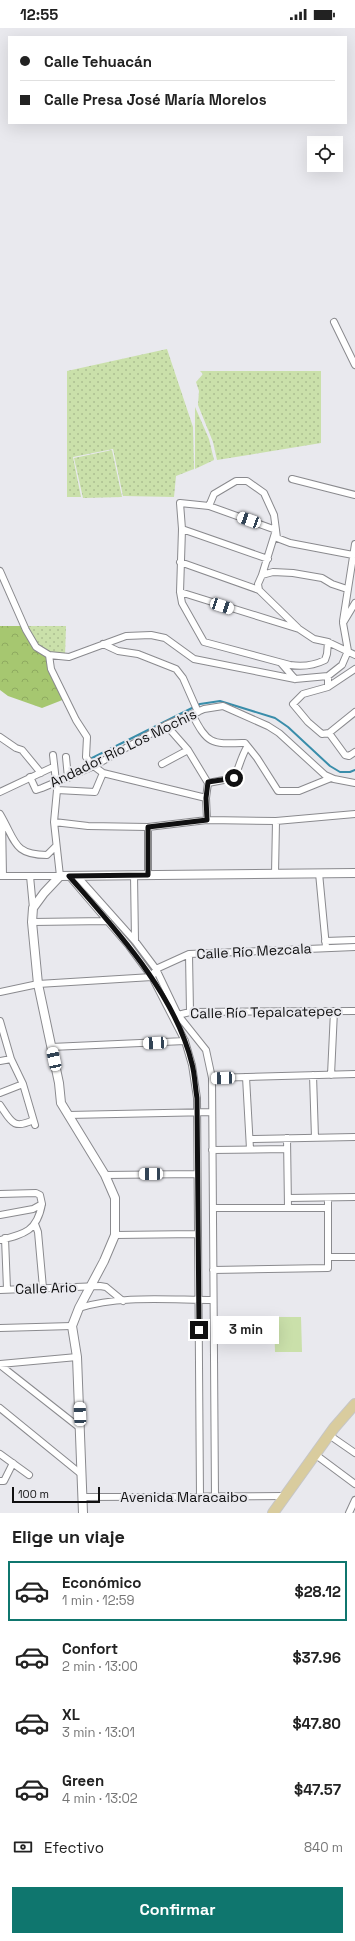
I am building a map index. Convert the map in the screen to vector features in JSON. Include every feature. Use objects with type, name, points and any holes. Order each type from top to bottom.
[{"type":"main road","points":[[273,1513],[329,1435],[355,1404]]},
{"type":"street","points":[[334,322],[355,365]]},
{"type":"street","points":[[292,478],[355,495]]},
{"type":"street","points":[[209,506],[214,494],[236,481],[247,481],[264,493],[274,515],[277,538],[290,543],[353,555]]},
{"type":"street","points":[[276,530],[209,506],[180,503],[182,529],[180,592],[182,603],[204,642],[281,663],[301,666],[325,660],[328,642]]},
{"type":"street","points":[[182,529],[268,559]]},
{"type":"street","points":[[259,590],[258,584],[268,559],[276,530]]},
{"type":"street","points":[[0,571],[26,630],[36,647],[49,655],[69,657],[126,636],[151,635],[165,638],[194,659],[294,679],[328,676],[342,665],[348,651],[343,623],[355,544]]},
{"type":"street","points":[[180,562],[259,590],[299,629],[314,639],[328,642],[355,655]]},
{"type":"street","points":[[262,575],[273,572],[293,573],[322,578],[332,584],[347,589]]},
{"type":"street","points":[[180,592],[299,629]]},
{"type":"street","points":[[343,623],[355,603]]},
{"type":"street","points":[[103,644],[118,651],[138,654],[176,669],[183,678],[192,699],[203,735],[217,744],[245,743],[257,758],[278,791],[299,791],[331,778]]},
{"type":"street","points":[[49,655],[51,668],[76,720],[87,737],[86,757],[91,764],[103,773],[206,798]]},
{"type":"street","points":[[281,663],[294,679]]},
{"type":"street","points":[[355,669],[328,688],[303,694],[293,704],[314,728],[322,734],[328,733],[355,712]]},
{"type":"street","points":[[328,676],[328,688]]},
{"type":"street","name":"Andador Río Los Mochis","points":[[30,777],[36,790],[94,766],[166,725],[195,712],[223,706],[268,726],[279,733],[331,778],[355,783]]},
{"type":"street","points":[[166,725],[188,750],[208,782],[206,798],[207,820]]},
{"type":"street","points":[[328,733],[345,755],[349,756],[355,752]]},
{"type":"street","points":[[0,737],[16,748],[22,750],[41,773]]},
{"type":"street","points":[[208,782],[234,778],[241,765],[242,755],[247,747]]},
{"type":"street","points":[[162,764],[188,750]]},
{"type":"street","points":[[53,756],[53,767],[57,790],[54,822],[60,876]]},
{"type":"street","points":[[66,757],[68,778]]},
{"type":"street","points":[[0,792],[53,767]]},
{"type":"street","points":[[57,790],[95,792],[103,773]]},
{"type":"street","points":[[54,822],[88,826],[148,827],[207,820],[276,821],[355,814]]},
{"type":"street","points":[[1,816],[19,848],[29,854],[48,855],[56,846]]},
{"type":"street","points":[[1,816],[1,876],[355,872]]},
{"type":"street","points":[[275,874],[276,821]]},
{"type":"street","points":[[148,827],[148,875]]},
{"type":"street","points":[[318,873],[326,944],[355,940]]},
{"type":"street","points":[[134,875],[135,941]]},
{"type":"street","points":[[30,876],[33,908],[32,922],[38,984],[59,1083],[61,1103],[105,1175],[115,1198],[115,1235],[79,1308],[72,1326],[77,1358],[83,1513]]},
{"type":"street","points":[[33,908],[44,893],[60,876]]},
{"type":"street","points":[[73,876],[152,977],[185,1041],[192,1065],[197,1112],[200,1497]]},
{"type":"street","points":[[73,876],[135,941],[156,969],[178,1015],[206,1050],[212,1078],[215,1497]]},
{"type":"street","points":[[32,922],[108,921]]},
{"type":"street","name":"Calle Río Mezcala","points":[[156,969],[189,954],[326,944],[355,948]]},
{"type":"street","points":[[189,954],[190,1012]]},
{"type":"street","points":[[152,977],[156,969]]},
{"type":"street","points":[[0,992],[38,984],[152,977]]},
{"type":"street","points":[[331,1074],[334,1011]]},
{"type":"street","name":"Calle Río Tepalcatepec","points":[[178,1015],[190,1012],[355,1011]]},
{"type":"street","points":[[0,1021],[11,1058],[23,1084],[34,1123],[18,1125],[12,1122],[0,1105]]},
{"type":"street","points":[[51,1047],[185,1041]]},
{"type":"street","points":[[0,1061],[11,1058]]},
{"type":"street","points":[[212,1078],[355,1074]]},
{"type":"street","points":[[313,1075],[315,1138]]},
{"type":"street","points":[[246,1077],[250,1149]]},
{"type":"street","points":[[0,1093],[23,1084]]},
{"type":"street","points":[[68,1115],[212,1112]]},
{"type":"street","points":[[250,1139],[355,1137]]},
{"type":"street","points":[[287,1138],[288,1208]]},
{"type":"street","points":[[212,1150],[287,1149]]},
{"type":"street","points":[[105,1175],[197,1174]]},
{"type":"street","points":[[0,1194],[36,1193],[40,1195],[42,1204],[40,1215],[35,1224],[27,1232],[3,1239],[3,1289]]},
{"type":"street","points":[[288,1198],[355,1198]]},
{"type":"street","points":[[213,1270],[328,1268],[328,1198]]},
{"type":"street","points":[[0,1215],[33,1209],[42,1204]]},
{"type":"street","points":[[213,1208],[328,1208]]},
{"type":"street","points":[[35,1224],[38,1232],[43,1288]]},
{"type":"street","points":[[115,1235],[198,1234]]},
{"type":"street","points":[[328,1257],[355,1257]]},
{"type":"street","name":"Calle Ario","points":[[3,1289],[91,1286],[106,1287],[123,1301]]},
{"type":"street","points":[[79,1308],[91,1304],[123,1301],[213,1300]]},
{"type":"street","points":[[0,1328],[72,1326]]},
{"type":"street","points":[[0,1365],[77,1358]]},
{"type":"street","points":[[0,1365],[80,1428]]},
{"type":"street","points":[[0,1408],[81,1474]]},
{"type":"street","points":[[329,1435],[355,1453]]},
{"type":"street","points":[[0,1454],[28,1475]]},
{"type":"street","points":[[316,1455],[355,1484]]},
{"type":"street","points":[[0,1481],[4,1481],[13,1463]]},
{"type":"street","name":"Avenida Maracaibo","points":[[83,1497],[285,1496]]},
{"type":"street","points":[[351,1512],[355,1500]]},
{"type":"green space","points":[[167,349],[193,427],[194,469],[176,476],[174,497],[123,496],[113,449],[73,457],[81,497],[67,497],[67,371]]},
{"type":"green space","points":[[200,371],[321,371],[321,443],[217,460],[213,442],[198,405],[199,391],[196,382],[203,374]]},
{"type":"green space","points":[[195,407],[209,439],[214,460],[195,469]]},
{"type":"green space","points":[[112,450],[122,497],[83,498],[74,458]]},
{"type":"green space","points":[[0,626],[23,626],[33,644],[48,656],[65,699],[42,708],[8,696],[0,690]]},
{"type":"green space","points":[[26,626],[66,626],[65,656],[50,654],[40,648],[36,644]]},
{"type":"green space","points":[[274,1317],[301,1317],[302,1352],[275,1352]]},
{"type":"waterway","points":[[92,758],[200,704],[220,701],[275,718],[288,727],[330,766],[340,772],[350,772],[355,770]]},
{"type":"route","points":[[199,1330],[197,1098],[192,1065],[185,1041],[152,977],[129,946],[69,876],[148,875],[148,827],[207,820],[206,798],[208,782],[234,778]]}]
